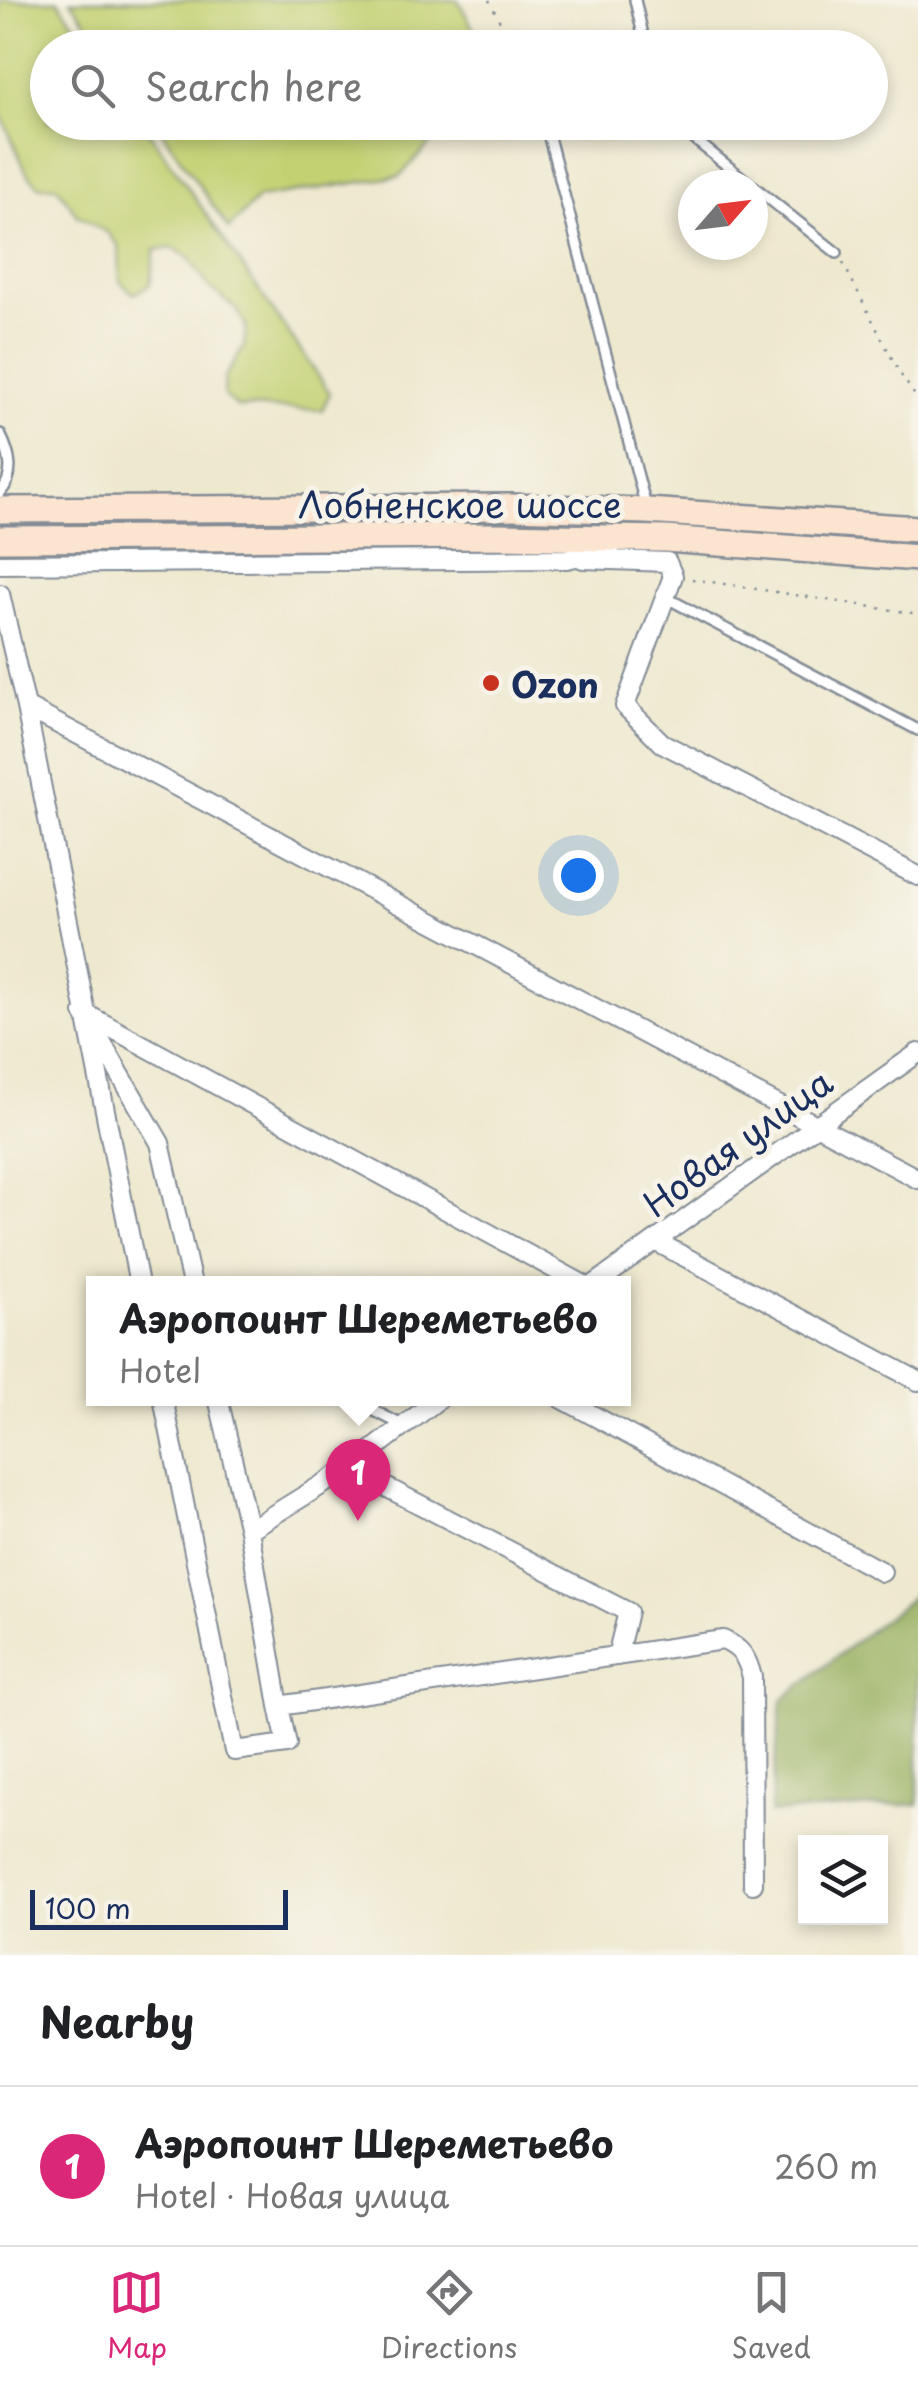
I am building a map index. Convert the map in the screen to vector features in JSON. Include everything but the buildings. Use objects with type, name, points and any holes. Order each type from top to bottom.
[{"type":"main road","name":"Лобненское шоссе","points":[[0,510],[647,510],[918,529]]},
{"type":"main road","name":"Лобненское шоссе","points":[[0,539],[624,538],[918,558]]},
{"type":"street","points":[[568,559],[593,553],[624,538]]},
{"type":"street","points":[[0,564],[568,559],[667,562],[673,576],[625,706],[662,743],[918,876]]},
{"type":"street","points":[[0,594],[26,707],[137,1276]]},
{"type":"street","points":[[26,707],[918,1180]]},
{"type":"street","points":[[84,1013],[160,1144],[190,1276]]},
{"type":"street","points":[[84,1013],[567,1276]]},
{"type":"street","name":"Новая улица","points":[[606,1276],[918,1053]]},
{"type":"street","points":[[655,1242],[918,1381]]},
{"type":"street","points":[[165,1406],[234,1751],[287,1744],[249,1530],[220,1406]]},
{"type":"street","points":[[249,1530],[348,1468],[430,1406]]},
{"type":"street","points":[[576,1406],[882,1572]]},
{"type":"street","points":[[348,1468],[628,1612],[617,1656]]},
{"type":"street","points":[[279,1706],[722,1640],[737,1646],[747,1659],[752,1677],[753,1884]]},
{"type":"lane","points":[[634,0],[642,30]]},
{"type":"lane","points":[[551,140],[647,510]]},
{"type":"lane","points":[[694,140],[732,170]]},
{"type":"lane","points":[[768,199],[837,253]]},
{"type":"lane","points":[[0,434],[8,450],[10,468],[7,485],[0,493]]},
{"type":"lane","points":[[664,597],[918,730]]},
{"type":"lane","points":[[365,1406],[404,1426]]},
{"type":"path","points":[[489,0],[505,30]]},
{"type":"path","points":[[837,253],[899,372],[918,400]]},
{"type":"path","points":[[673,576],[918,614]]},
{"type":"green space","points":[[0,0],[58,0],[79,30],[30,30],[30,140],[155,140],[330,393],[322,410],[238,407],[224,396],[225,377],[244,347],[246,326],[237,310],[209,287],[188,257],[172,248],[155,250],[150,285],[134,294],[120,282],[119,246],[108,233],[77,215],[57,186],[39,186],[27,173],[0,113]]},
{"type":"green space","points":[[71,0],[458,0],[474,30],[92,30]]},
{"type":"green space","points":[[168,140],[434,140],[400,176],[258,198],[229,229]]},
{"type":"green space","points":[[918,1592],[918,1804],[770,1813],[782,1700]]},
{"type":"place","name":"Ozon","points":[[491,683]]},
{"type":"place","name":"Аэропоинт Шереметьево","points":[[358,1521]]}]
